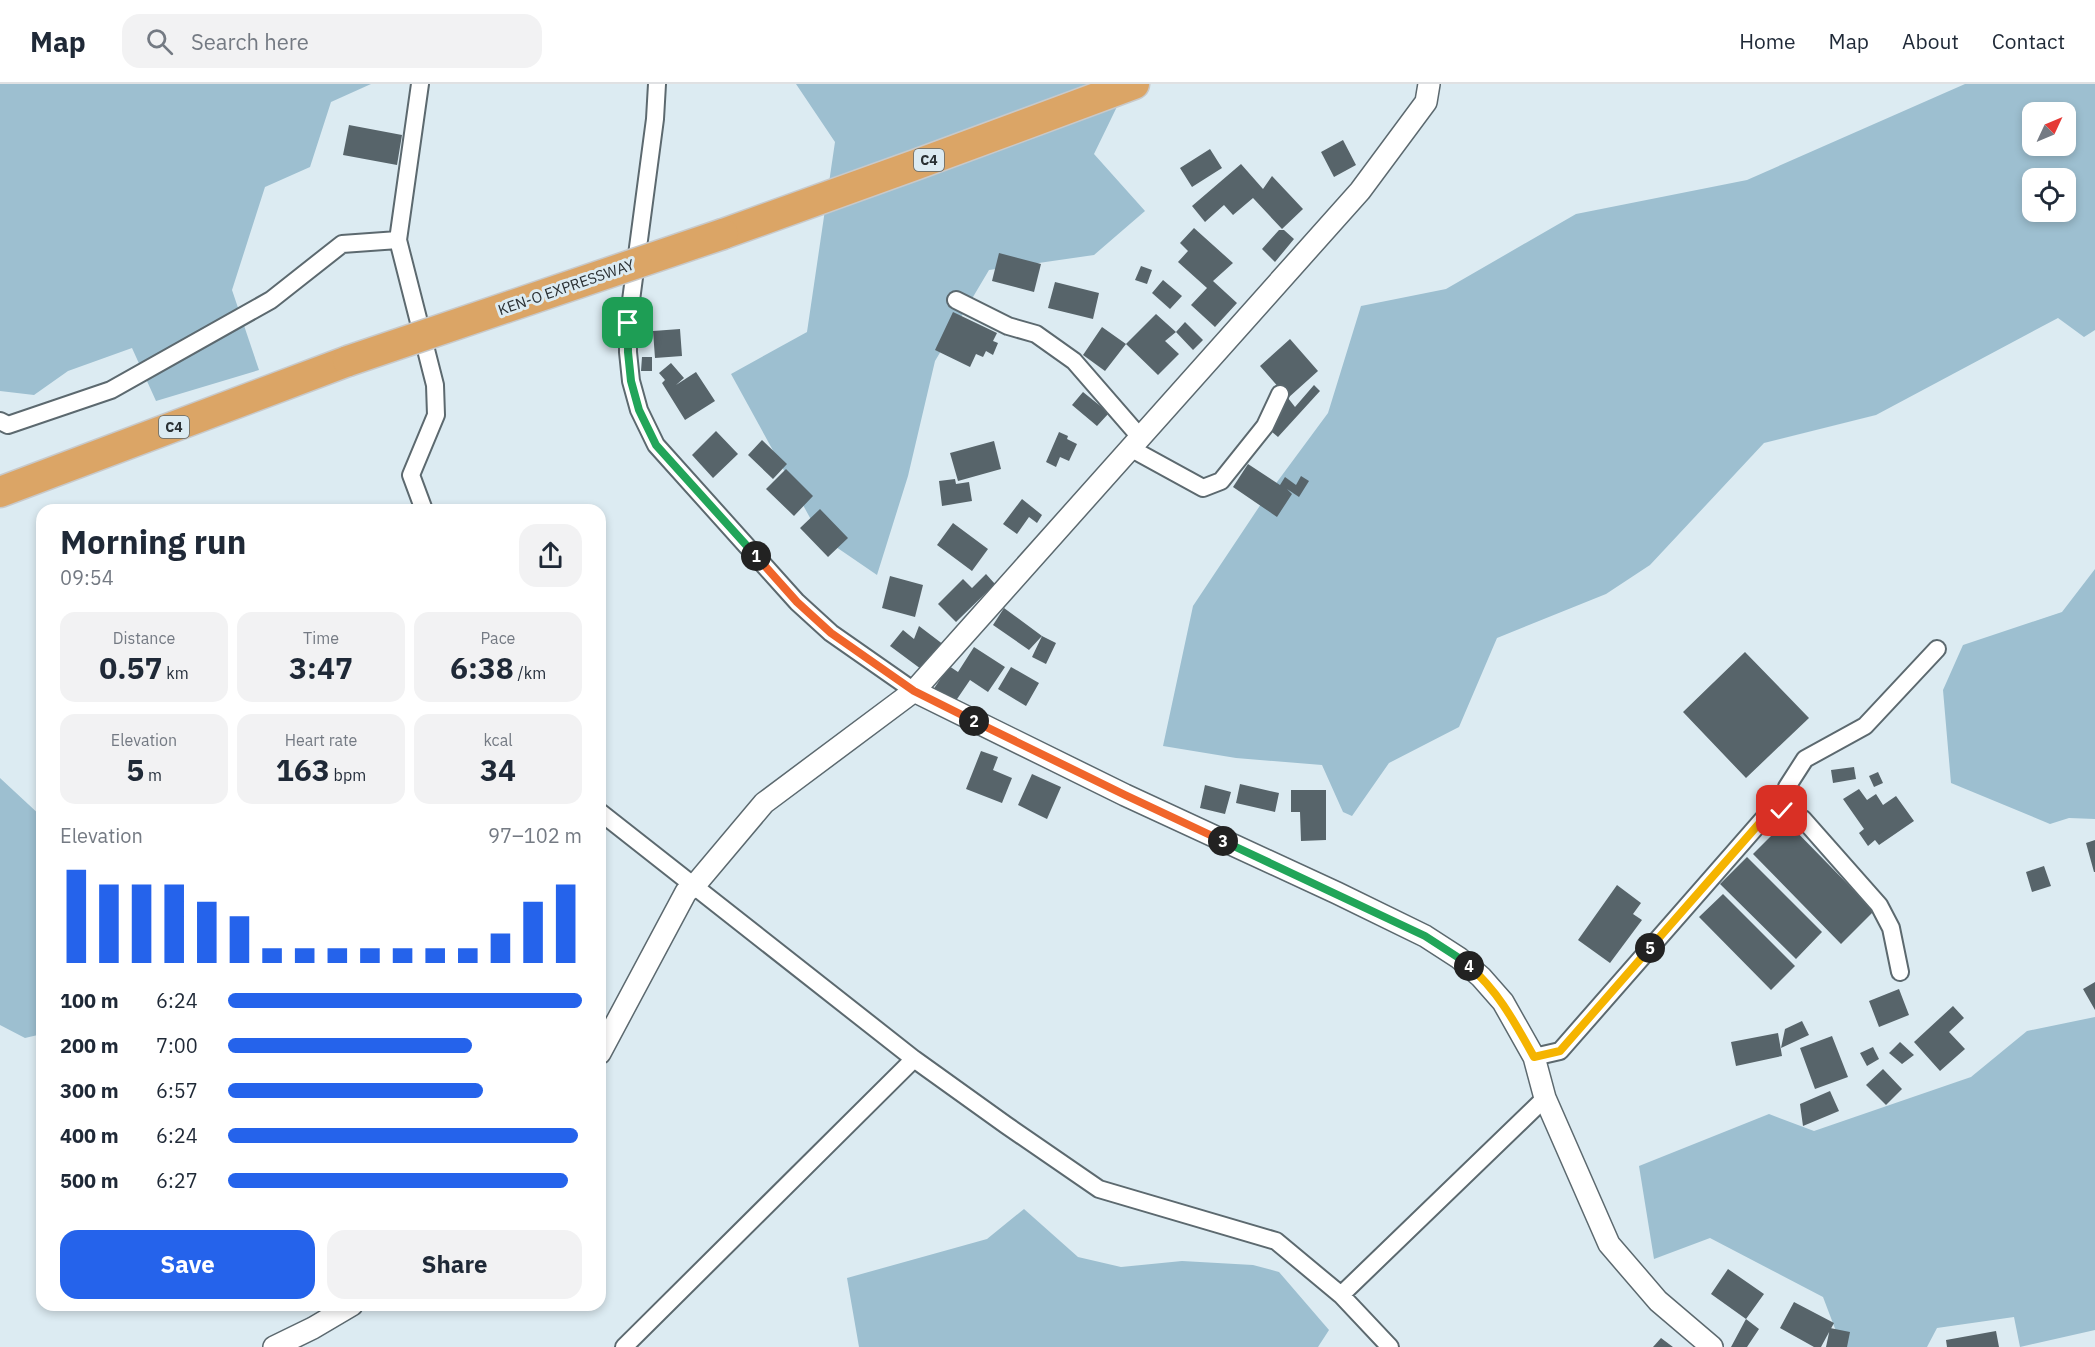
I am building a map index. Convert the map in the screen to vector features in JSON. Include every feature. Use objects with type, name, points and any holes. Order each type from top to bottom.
[{"type":"highway","name":"KEN-O EXPRESSWAY","points":[[0,492],[348,361],[723,234],[1134,84]]},
{"type":"street","points":[[420,84],[398,240],[435,385],[436,415],[411,475],[422,504]]},
{"type":"street","points":[[657,84],[656,119],[628,323],[631,381],[639,410],[656,445],[797,602],[831,633],[914,691],[1125,795],[1425,936],[1459,958],[1481,977],[1503,1002],[1534,1057],[1545,1098],[1609,1244],[1658,1301],[1712,1347]]},
{"type":"street","points":[[606,1042],[686,892],[695,885],[764,803],[914,691],[1360,191],[1426,102],[1429,84]]},
{"type":"street","points":[[0,421],[8,425],[111,390],[271,300],[342,244],[398,240]]},
{"type":"street","points":[[956,300],[1008,326],[1036,334],[1074,361],[1135,442],[1203,488],[1221,481],[1265,426],[1280,394]]},
{"type":"street","points":[[1782,811],[1787,787],[1805,759],[1865,726],[1937,649]]},
{"type":"street","points":[[1534,1057],[1560,1051],[1764,818],[1782,811],[1803,819],[1879,905],[1892,928],[1900,972]]},
{"type":"street","points":[[606,817],[914,1059],[1099,1189],[1276,1241],[1341,1295],[1390,1347]]},
{"type":"street","points":[[624,1347],[914,1059]]},
{"type":"street","points":[[1341,1295],[1545,1098]]},
{"type":"street","points":[[274,1347],[342,1311]]},
{"type":"shaded area","points":[[0,84],[371,84],[331,102],[310,167],[265,187],[232,290],[259,370],[156,401],[132,348],[68,371],[34,395],[0,391]]},
{"type":"shaded area","points":[[796,84],[1128,84],[1094,154],[1145,211],[1094,255],[989,270],[935,361],[908,476],[877,575],[820,536],[731,374],[807,332],[835,142]]},
{"type":"shaded area","points":[[1965,84],[2095,84],[2095,330],[2084,337],[2058,318],[1876,415],[1764,443],[1650,565],[1606,594],[1497,638],[1459,727],[1389,763],[1352,816],[1343,812],[1322,765],[1236,758],[1163,746],[1193,606],[1263,501],[1328,413],[1361,306],[1446,289],[1576,214],[1747,180]]},
{"type":"shaded area","points":[[2095,569],[2095,819],[2069,818],[2050,824],[1951,783],[1943,690],[1963,645],[2062,612]]},
{"type":"shaded area","points":[[0,778],[36,811],[36,1035],[25,1038],[0,1025]]},
{"type":"shaded area","points":[[2095,1017],[2095,1330],[2020,1347],[2014,1317],[1937,1328],[1927,1347],[1842,1347],[1823,1297],[1710,1238],[1654,1259],[1639,1166],[1769,1114],[1814,1131],[1971,1077],[2027,1031]]},
{"type":"shaded area","points":[[1024,1209],[1078,1257],[1121,1267],[1182,1261],[1253,1265],[1279,1272],[1329,1330],[1318,1347],[859,1347],[847,1278],[987,1239]]},
{"type":"building","points":[[349,125],[402,135],[397,165],[343,155]]},
{"type":"building","points":[[1343,140],[1356,165],[1334,177],[1321,152]]},
{"type":"building","points":[[1210,149],[1222,168],[1192,187],[1180,168]]},
{"type":"building","points":[[1241,164],[1263,189],[1272,176],[1303,209],[1282,229],[1253,198],[1233,215],[1224,205],[1205,222],[1192,206]]},
{"type":"building","points":[[1194,228],[1233,263],[1213,281],[1237,303],[1215,327],[1191,305],[1207,288],[1178,262],[1188,251],[1180,243]]},
{"type":"building","points":[[1279,230],[1284,230],[1294,239],[1275,262],[1262,249]]},
{"type":"building","points":[[999,253],[1041,264],[1034,292],[992,281]]},
{"type":"building","points":[[1141,266],[1152,270],[1147,284],[1135,280]]},
{"type":"building","points":[[1163,280],[1182,296],[1170,309],[1152,293]]},
{"type":"building","points":[[1055,282],[1099,293],[1093,319],[1048,308]]},
{"type":"building","points":[[953,312],[997,333],[993,341],[998,343],[993,355],[986,351],[983,357],[976,354],[970,367],[935,350]]},
{"type":"building","points":[[1156,314],[1176,332],[1165,341],[1179,354],[1158,375],[1126,344]]},
{"type":"building","points":[[1185,322],[1203,340],[1193,350],[1176,332]]},
{"type":"building","points":[[1102,327],[1126,344],[1105,371],[1083,355]]},
{"type":"building","points":[[680,329],[682,356],[655,358],[653,331]]},
{"type":"building","points":[[1290,339],[1318,371],[1288,398],[1260,366]]},
{"type":"building","points":[[642,357],[652,357],[652,371],[641,371]]},
{"type":"building","points":[[671,363],[684,378],[676,385],[696,372],[715,401],[685,420],[662,383],[665,380],[659,373]]},
{"type":"building","points":[[1314,385],[1320,391],[1278,437],[1265,426],[1288,398],[1295,407]]},
{"type":"building","points":[[1083,392],[1109,413],[1097,426],[1072,405]]},
{"type":"building","points":[[716,431],[738,454],[713,478],[692,455]]},
{"type":"building","points":[[1059,432],[1077,444],[1069,461],[1060,457],[1056,467],[1046,462]]},
{"type":"building","points":[[762,440],[787,464],[773,479],[748,455]]},
{"type":"building","points":[[994,441],[1001,469],[958,481],[950,453]]},
{"type":"building","points":[[1248,464],[1280,485],[1285,477],[1296,485],[1301,476],[1309,481],[1299,497],[1287,489],[1292,494],[1277,517],[1233,487]]},
{"type":"building","points":[[786,469],[813,496],[794,516],[766,489]]},
{"type":"building","points":[[955,479],[956,484],[969,482],[972,501],[942,506],[939,481]]},
{"type":"building","points":[[1022,499],[1042,515],[1037,523],[1029,517],[1017,534],[1003,524]]},
{"type":"building","points":[[820,509],[848,538],[828,557],[800,528]]},
{"type":"building","points":[[953,523],[988,549],[972,571],[937,545]]},
{"type":"building","points":[[986,574],[995,584],[956,622],[938,604],[963,579],[972,588]]},
{"type":"building","points":[[890,576],[923,585],[915,617],[882,608]]},
{"type":"building","points":[[1004,608],[1042,636],[1029,650],[993,625]]},
{"type":"building","points":[[919,626],[944,645],[936,656],[933,653],[921,669],[890,646],[903,630],[914,639]]},
{"type":"building","points":[[1042,636],[1056,643],[1046,664],[1032,657]]},
{"type":"building","points":[[974,647],[1005,667],[988,692],[970,680],[953,705],[933,690],[949,666],[958,672]]},
{"type":"building","points":[[1745,652],[1809,718],[1746,778],[1683,712]]},
{"type":"building","points":[[1011,667],[1039,683],[1026,706],[998,689]]},
{"type":"building","points":[[981,751],[998,757],[993,770],[1012,778],[1002,803],[966,789]]},
{"type":"building","points":[[1854,767],[1856,779],[1833,783],[1831,770]]},
{"type":"building","points":[[1878,772],[1883,783],[1874,787],[1869,776]]},
{"type":"building","points":[[1032,774],[1061,787],[1047,819],[1018,805]]},
{"type":"building","points":[[1240,784],[1279,793],[1275,812],[1236,803]]},
{"type":"building","points":[[1205,785],[1231,792],[1225,814],[1200,808]]},
{"type":"building","points":[[1859,789],[1867,800],[1876,794],[1883,805],[1896,796],[1914,821],[1879,845],[1875,840],[1868,846],[1859,833],[1864,829],[1843,799]]},
{"type":"building","points":[[1291,790],[1326,790],[1326,840],[1301,841],[1300,812],[1291,812]]},
{"type":"building","points":[[1786,821],[1874,911],[1841,944],[1753,854]]},
{"type":"building","points":[[2095,840],[2095,872],[2094,872],[2086,843]]},
{"type":"building","points":[[1747,857],[1822,932],[1796,959],[1720,884]]},
{"type":"building","points":[[2044,866],[2051,886],[2032,892],[2026,872]]},
{"type":"building","points":[[1617,885],[1641,903],[1633,914],[1642,920],[1610,963],[1578,940]]},
{"type":"building","points":[[1723,894],[1795,966],[1771,990],[1699,917]]},
{"type":"building","points":[[2095,982],[2095,1010],[2083,989]]},
{"type":"building","points":[[1899,989],[1909,1015],[1879,1027],[1869,1001]]},
{"type":"building","points":[[1953,1006],[1964,1018],[1949,1032],[1965,1049],[1940,1071],[1914,1042]]},
{"type":"building","points":[[1802,1021],[1809,1035],[1781,1048],[1785,1029]]},
{"type":"building","points":[[1778,1033],[1782,1056],[1736,1066],[1731,1042]]},
{"type":"building","points":[[1832,1036],[1848,1077],[1815,1089],[1800,1048]]},
{"type":"building","points":[[1900,1042],[1914,1055],[1902,1064],[1889,1053]]},
{"type":"building","points":[[1873,1047],[1879,1059],[1867,1066],[1860,1053]]},
{"type":"building","points":[[1883,1069],[1902,1089],[1886,1105],[1866,1085]]},
{"type":"building","points":[[1830,1091],[1839,1111],[1803,1126],[1800,1104]]},
{"type":"building","points":[[1728,1269],[1764,1294],[1746,1319],[1711,1294]]},
{"type":"building","points":[[1794,1302],[1834,1323],[1821,1347],[1814,1347],[1780,1328]]},
{"type":"building","points":[[1746,1319],[1759,1329],[1747,1347],[1731,1347]]},
{"type":"building","points":[[1830,1328],[1850,1332],[1847,1347],[1826,1347]]},
{"type":"building","points":[[1996,1331],[1999,1347],[1947,1347],[1946,1340]]},
{"type":"building","points":[[1661,1338],[1673,1347],[1653,1347]]},
{"type":"route","points":[[628,323],[631,381],[639,410],[656,445],[797,602],[831,633],[914,691],[1125,795],[1425,936],[1459,958],[1481,977],[1503,1002],[1534,1057],[1560,1051],[1764,818],[1782,811]]}]
